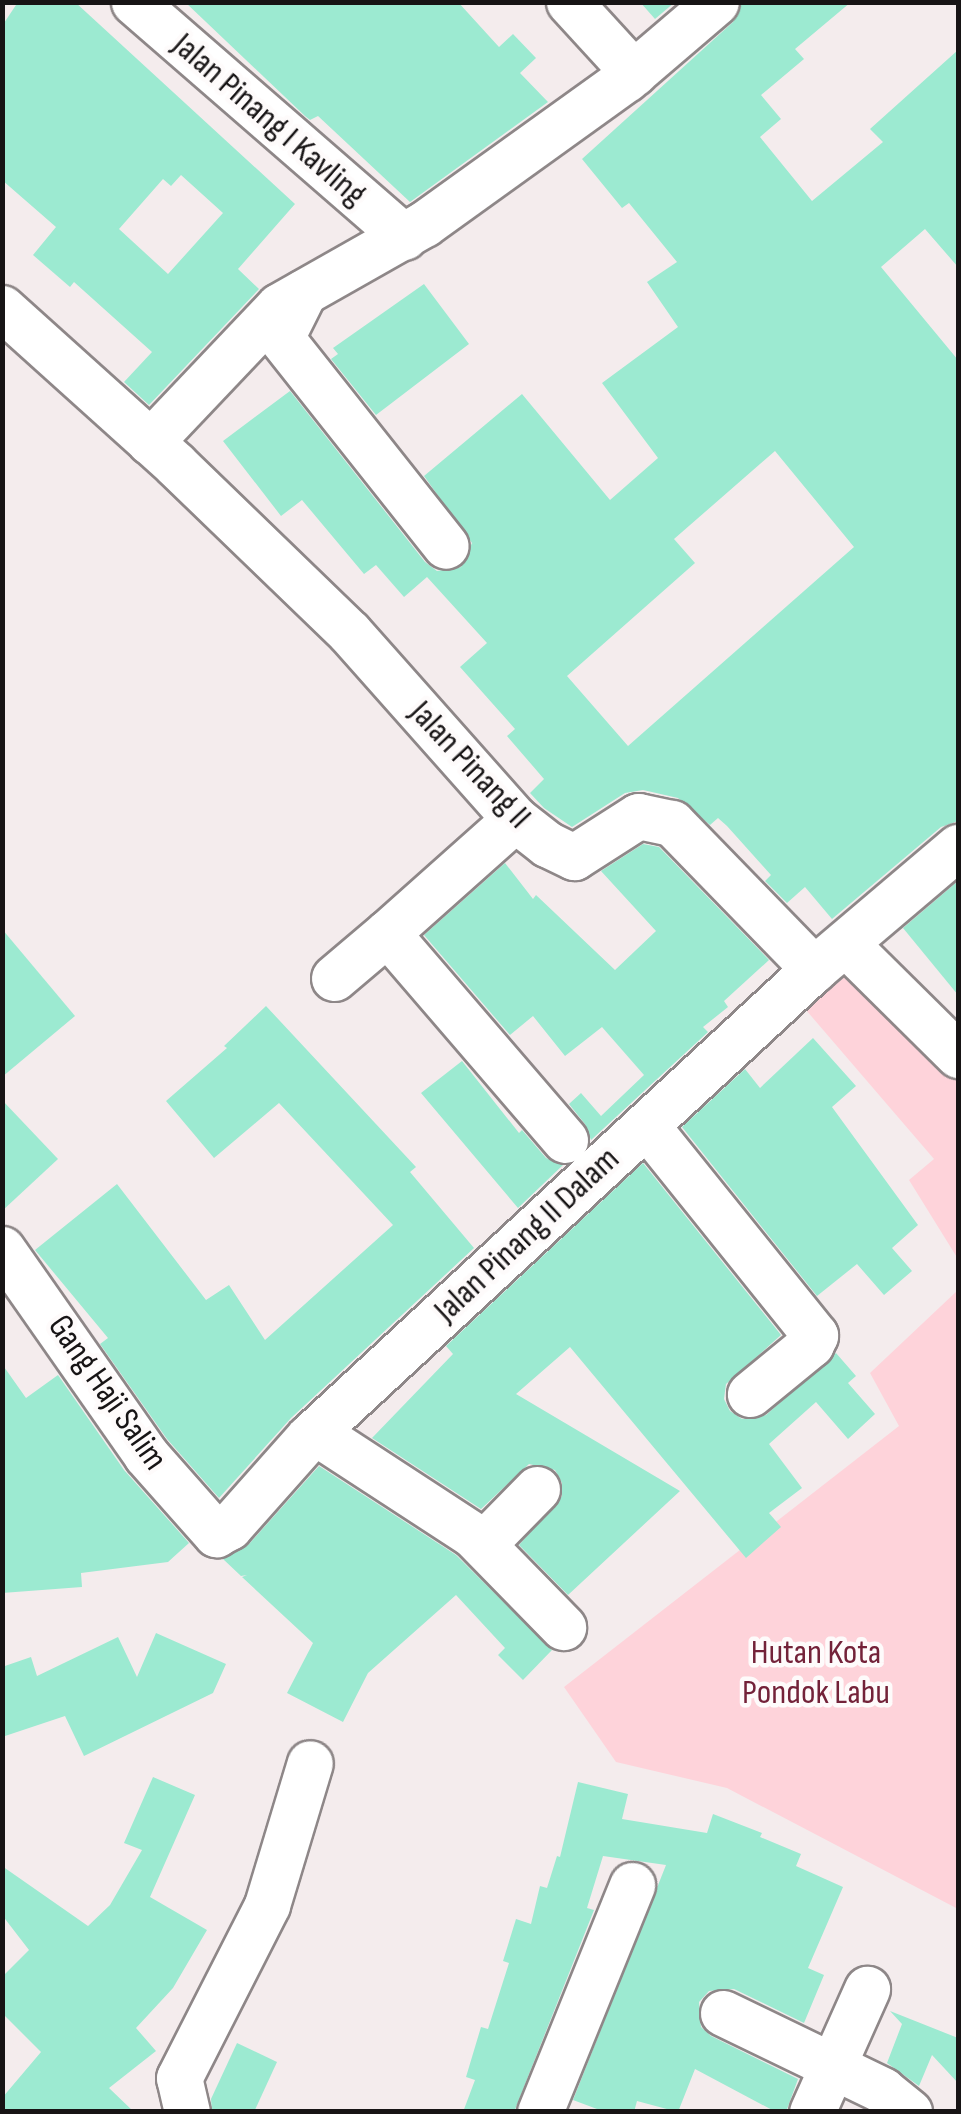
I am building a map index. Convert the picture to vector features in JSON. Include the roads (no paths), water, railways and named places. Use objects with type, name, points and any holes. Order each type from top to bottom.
[{"type":"street","name":"Jalan Pinang I Kavling","points":[[134,2],[404,237]]},
{"type":"street","points":[[569,2],[634,73]]},
{"type":"street","points":[[150,442],[278,306],[404,237],[634,73],[716,2]]},
{"type":"street","points":[[304,292],[281,338],[446,546]]},
{"type":"street","name":"Jalan Pinang II","points":[[2,308],[150,442],[349,632],[515,818],[547,844],[574,857],[638,816],[672,823],[830,956]]},
{"type":"street","points":[[334,978],[515,818]]},
{"type":"street","name":"Jalan Pinang II Dalam","points":[[216,1534],[228,1526],[315,1432],[646,1124],[830,956],[958,848]]},
{"type":"street","points":[[387,933],[565,1140]]},
{"type":"street","points":[[830,956],[958,1055]]},
{"type":"street","points":[[646,1124],[812,1326],[815,1335],[811,1344],[750,1394]]},
{"type":"street","name":"Gang Haji Salim","points":[[2,1249],[146,1455],[216,1534]]},
{"type":"street","points":[[315,1432],[468,1546],[563,1628]]},
{"type":"street","points":[[468,1546],[537,1489]]},
{"type":"street","points":[[187,2112],[179,2078],[267,1905],[310,1763]]},
{"type":"street","points":[[540,2112],[632,1885]]},
{"type":"street","points":[[812,2112],[867,1989]]},
{"type":"street","points":[[722,2013],[882,2090],[909,2112]]},
{"type":"park label","name":"Hutan Kota Pondok Labu","points":[[816,1673]]}]
